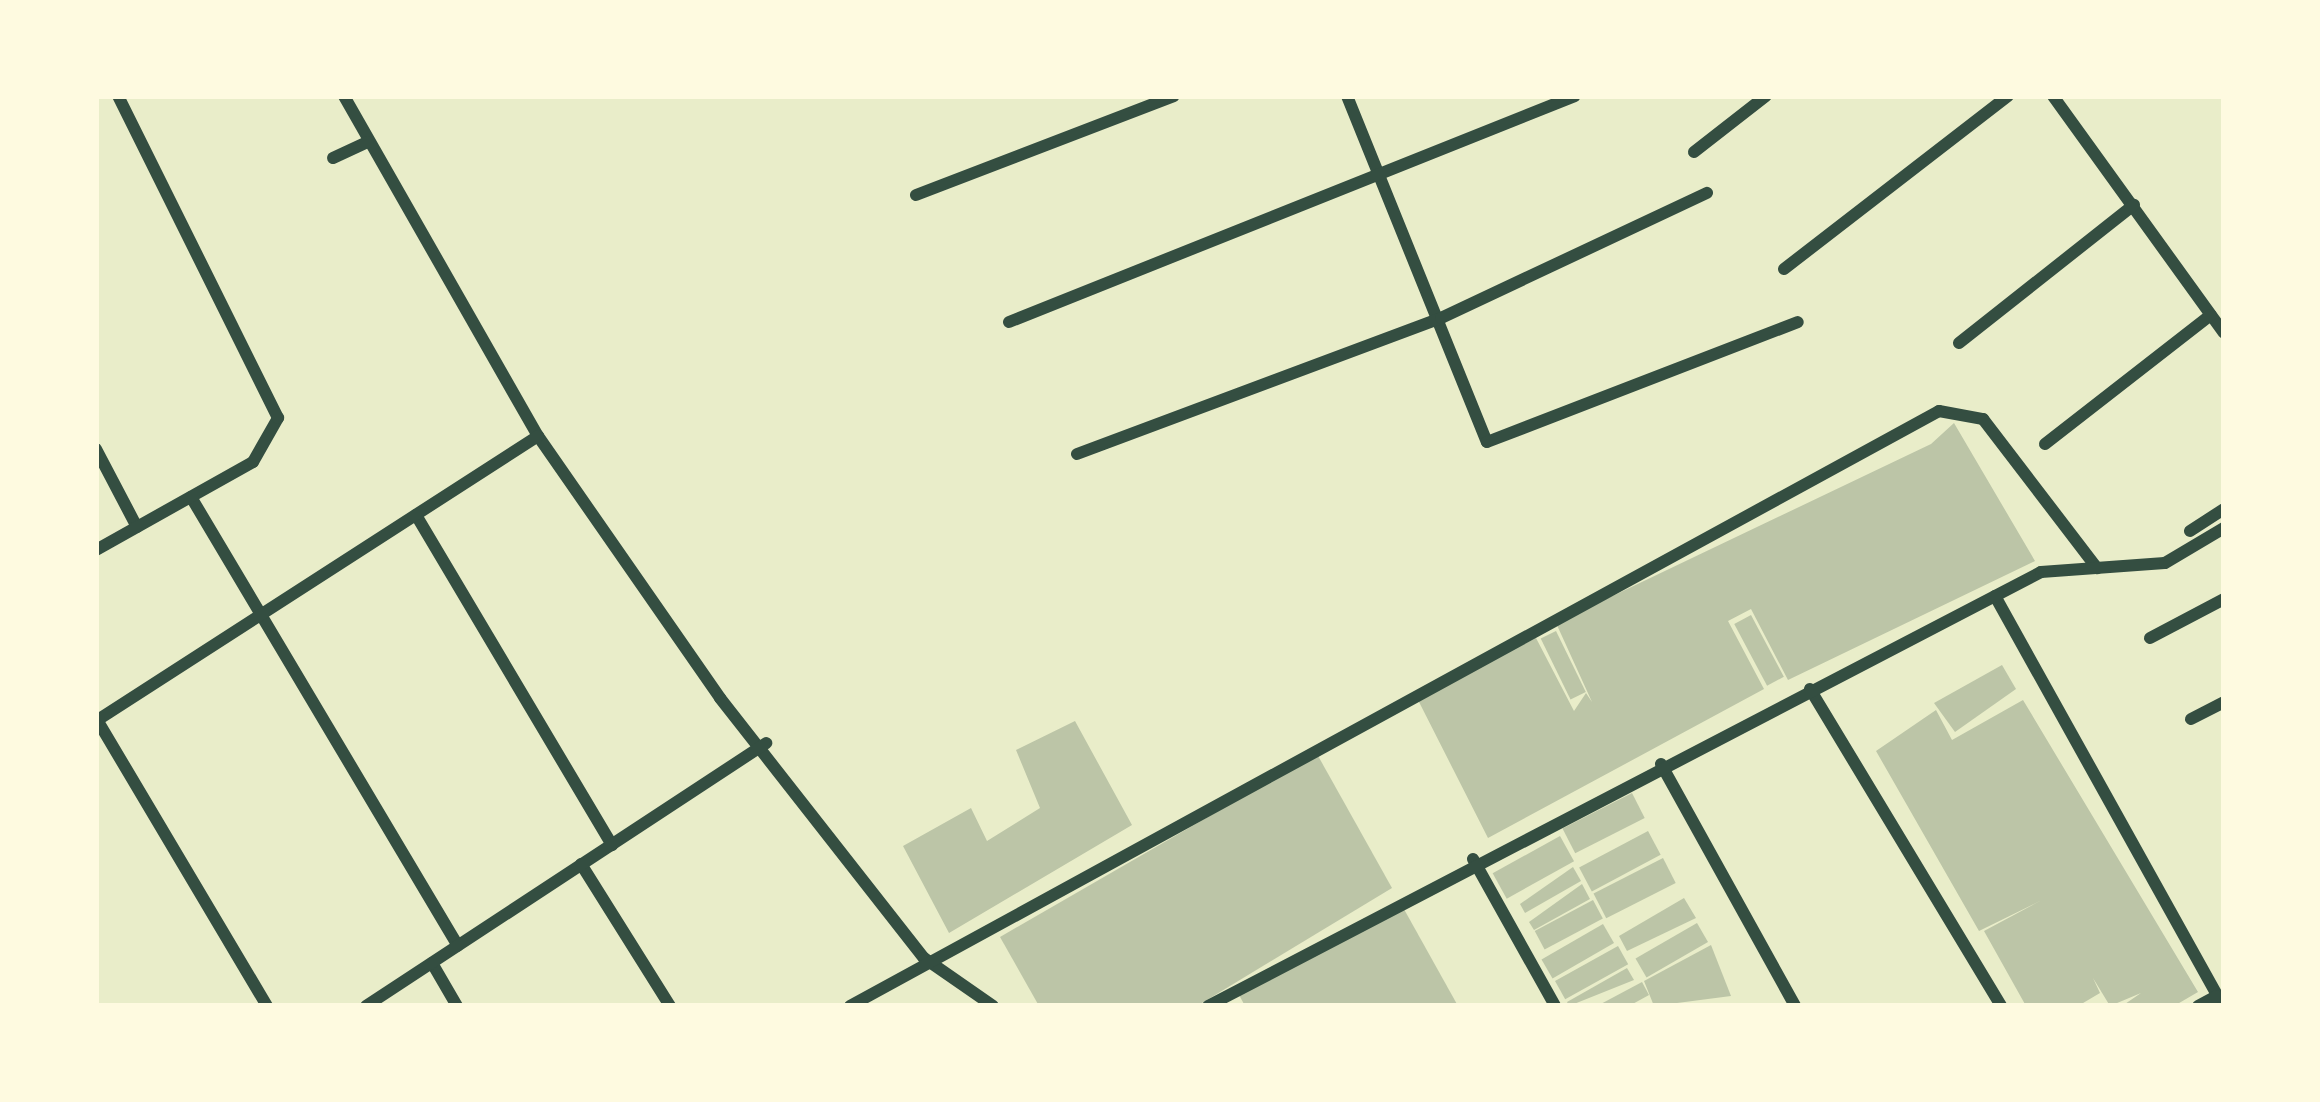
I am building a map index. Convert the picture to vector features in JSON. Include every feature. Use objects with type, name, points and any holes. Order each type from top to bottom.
[{"type":"street","points":[[96,550],[271,446],[278,418],[118,96]]},
{"type":"street","points":[[366,96],[346,100],[538,436],[720,698],[766,743],[924,958],[993,1006]]},
{"type":"street","points":[[916,195],[1174,96]]},
{"type":"street","points":[[1347,96],[1442,317],[1487,442],[1798,322]]},
{"type":"street","points":[[1010,322],[1575,96]]},
{"type":"street","points":[[1694,152],[1766,96]]},
{"type":"street","points":[[1784,269],[2008,96]]},
{"type":"street","points":[[2053,96],[2224,333]]},
{"type":"street","points":[[333,158],[368,142]]},
{"type":"street","points":[[1077,454],[1442,317],[1707,193]]},
{"type":"street","points":[[1959,343],[2134,206]]},
{"type":"street","points":[[2044,444],[2211,315]]},
{"type":"street","points":[[850,1006],[924,958],[1939,411],[1983,419],[2097,568]]},
{"type":"street","points":[[267,1006],[96,720],[538,436]]},
{"type":"street","points":[[96,449],[137,527]]},
{"type":"street","points":[[191,496],[257,617],[458,946]]},
{"type":"street","points":[[2190,531],[2224,509]]},
{"type":"street","points":[[416,515],[612,845]]},
{"type":"street","points":[[1208,1006],[1473,860],[2041,572],[2165,563],[2224,528]]},
{"type":"street","points":[[1995,596],[2220,1001],[2198,1006]]},
{"type":"street","points":[[2150,638],[2224,599]]},
{"type":"street","points":[[1810,689],[2001,1006]]},
{"type":"street","points":[[2191,719],[2224,702]]},
{"type":"street","points":[[366,1006],[766,743]]},
{"type":"street","points":[[1661,764],[1795,1006]]},
{"type":"street","points":[[1473,860],[1555,1006]]},
{"type":"street","points":[[581,864],[670,1006]]},
{"type":"street","points":[[432,963],[457,1006]]},
{"type":"building","points":[[1954,423],[2035,561],[1788,680],[1751,609],[1728,621],[1764,689],[1488,838],[1417,698],[1536,638],[1574,711],[1586,693],[1592,702],[1556,623],[1931,444]]},
{"type":"building","points":[[1751,615],[1784,677],[1767,686],[1734,624]]},
{"type":"building","points":[[1556,631],[1586,692],[1571,700],[1541,638]]},
{"type":"building","points":[[2002,665],[2016,689],[1955,732],[1934,703]]},
{"type":"building","points":[[2023,700],[2198,992],[2174,1006],[2122,1006],[2141,993],[2110,1006],[2093,978],[2100,993],[2078,1006],[2026,1006],[1984,931],[2042,900],[1979,931],[1876,751],[1936,710],[1952,740]]},
{"type":"building","points":[[1075,721],[1132,825],[949,933],[903,846],[971,808],[987,841],[1040,808],[1016,750]]},
{"type":"building","points":[[1317,754],[1392,888],[1197,1006],[1039,1006],[1000,937]]},
{"type":"building","points":[[1632,793],[1645,818],[1575,853],[1563,828]]},
{"type":"building","points":[[1648,831],[1661,855],[1592,891],[1579,868]]},
{"type":"building","points":[[1560,836],[1574,861],[1507,899],[1493,873]]},
{"type":"building","points":[[1663,858],[1676,883],[1606,918],[1594,893]]},
{"type":"building","points":[[1573,867],[1581,881],[1525,913],[1520,904]]},
{"type":"building","points":[[1582,884],[1590,899],[1534,930],[1529,922]]},
{"type":"building","points":[[1684,898],[1696,918],[1627,951],[1619,936]]},
{"type":"building","points":[[1593,900],[1603,919],[1545,950],[1535,931]]},
{"type":"building","points":[[1400,902],[1458,1006],[1245,1006],[1238,993]]},
{"type":"building","points":[[1697,923],[1708,942],[1647,978],[1636,958]]},
{"type":"building","points":[[1603,924],[1614,943],[1553,979],[1542,959]]},
{"type":"building","points":[[1711,945],[1731,996],[1654,1006],[1644,981]]},
{"type":"building","points":[[1618,946],[1628,964],[1565,999],[1555,981]]},
{"type":"building","points":[[1627,968],[1634,980],[1569,1006],[1567,1002]]},
{"type":"building","points":[[1642,982],[1649,995],[1629,1006],[1597,1006]]}]
